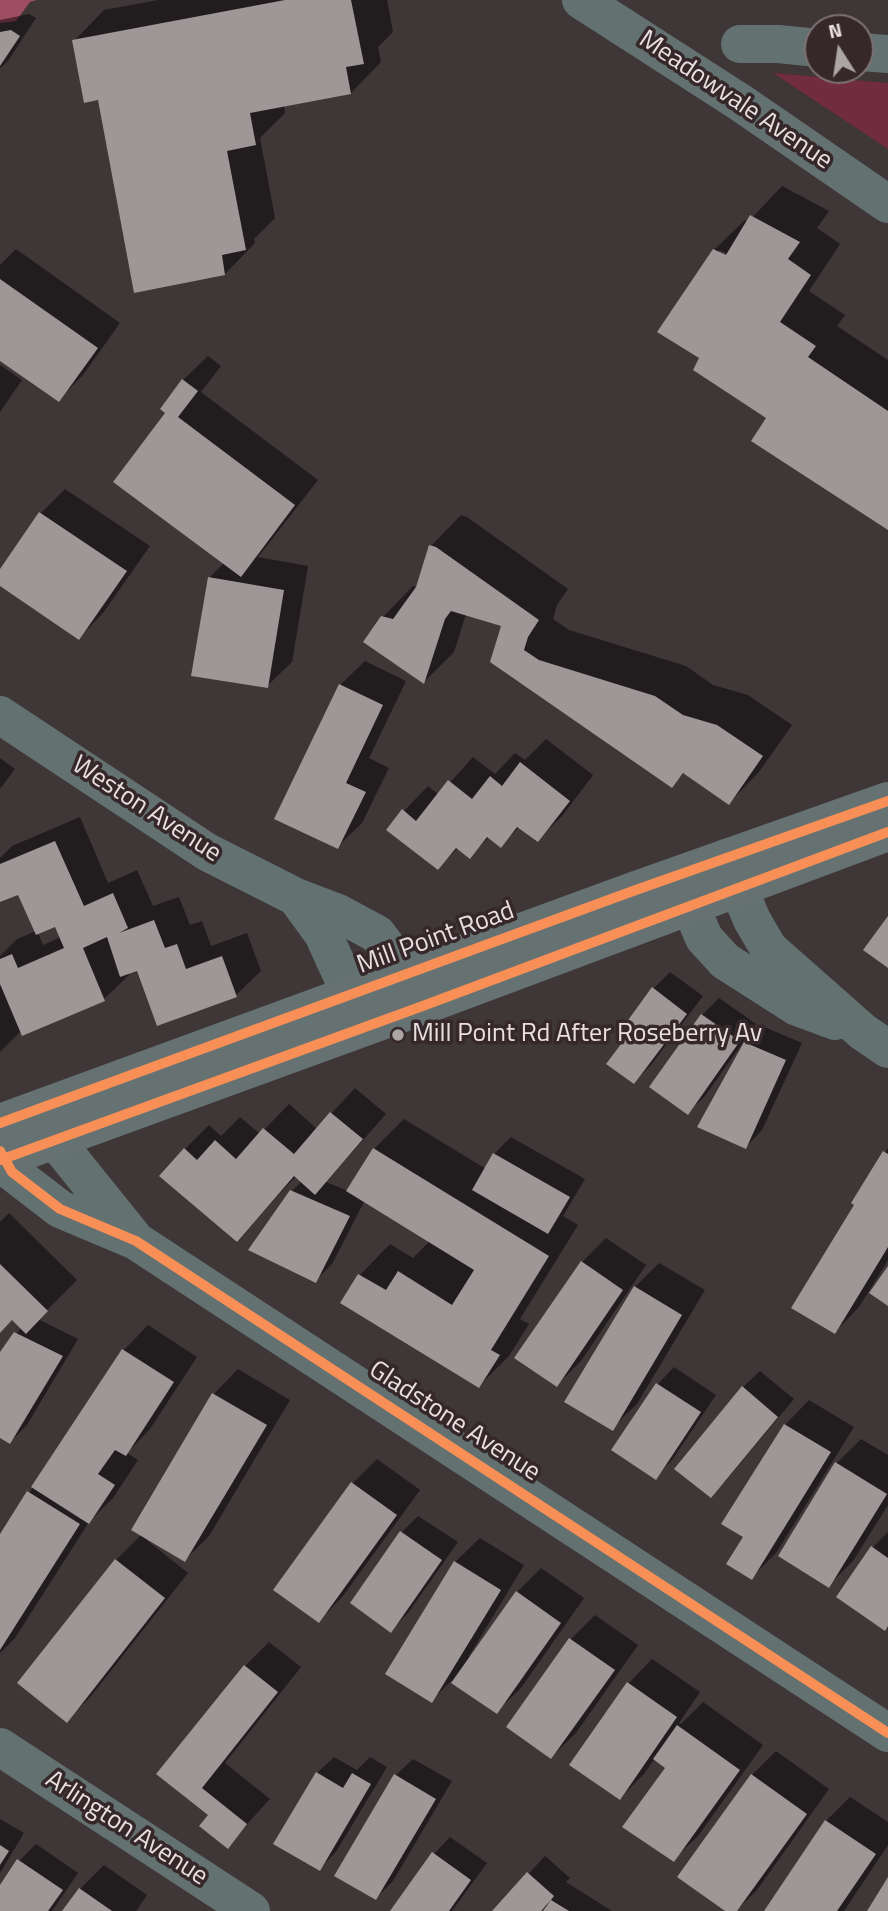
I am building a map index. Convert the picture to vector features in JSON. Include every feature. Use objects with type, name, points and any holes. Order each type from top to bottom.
[{"type":"main road","name":"Mill Point Road","points":[[1,1148],[48,1124],[732,873],[888,802]]},
{"type":"main road","name":"Mill Point Road","points":[[732,873],[888,832]]},
{"type":"street","name":"Meadowvale Avenue","points":[[581,0],[741,103],[888,204]]},
{"type":"street","points":[[740,44],[804,47]]},
{"type":"street","name":"Weston Avenue","points":[[0,715],[207,852],[377,934],[396,958],[412,991]]},
{"type":"street","points":[[732,873],[752,920],[769,949],[875,1040]]},
{"type":"street","points":[[684,891],[704,938],[725,961],[797,1007],[875,1040]]},
{"type":"street","name":"Weston Avenue","points":[[296,897],[323,934],[359,1011]]},
{"type":"street","name":"Gladstone Avenue","points":[[48,1124],[136,1241]]},
{"type":"street","name":"Gladstone Avenue","points":[[1,1148],[12,1172],[60,1209],[136,1241],[888,1733]]},
{"type":"street","name":"Arlington Avenue","points":[[0,1747],[251,1911]]},
{"type":"shaded area","points":[[0,0],[37,0],[30,2],[16,21],[0,23]]},
{"type":"shaded area","points":[[773,73],[804,76],[804,84],[888,83],[888,149]]},
{"type":"building","points":[[285,0],[351,0],[364,64],[346,67],[351,94],[250,113],[256,145],[227,151],[246,250],[222,255],[225,275],[134,293],[98,100],[84,103],[72,40]]},
{"type":"building","points":[[11,30],[20,36],[0,66],[0,32]]},
{"type":"building","points":[[750,215],[800,242],[788,259],[811,275],[780,322],[816,346],[808,357],[888,411],[888,530],[751,441],[766,418],[693,370],[699,358],[657,332],[713,249],[726,255]]},
{"type":"building","points":[[0,279],[98,348],[59,402],[0,361]]},
{"type":"building","points":[[182,379],[198,391],[178,417],[295,505],[241,577],[113,482],[165,413],[160,409]]},
{"type":"building","points":[[39,512],[127,571],[79,640],[0,586],[0,569]]},
{"type":"building","points":[[429,545],[436,547],[539,620],[528,637],[524,650],[539,660],[655,696],[683,715],[717,725],[763,756],[729,805],[683,773],[672,788],[490,662],[501,626],[451,611],[445,619],[424,684],[363,642],[381,616],[393,619],[416,587]]},
{"type":"building","points":[[208,577],[284,590],[268,688],[191,676]]},
{"type":"building","points":[[339,684],[383,705],[346,783],[366,792],[338,849],[274,819]]},
{"type":"building","points":[[520,762],[570,801],[538,842],[517,827],[501,848],[487,837],[470,859],[456,848],[438,870],[386,830],[402,809],[416,821],[448,780],[472,799],[490,776],[502,786]]},
{"type":"building","points":[[55,841],[84,906],[113,893],[128,928],[119,933],[154,920],[165,948],[177,944],[186,969],[222,956],[237,997],[157,1026],[137,971],[120,977],[107,937],[83,948],[105,1001],[22,1036],[0,984],[0,959],[12,954],[18,968],[64,948],[55,927],[36,935],[18,895],[0,902],[0,864]]},
{"type":"building","points":[[888,916],[888,968],[863,950]]},
{"type":"building","points":[[652,987],[687,1014],[634,1084],[606,1064],[633,1028],[626,1023]]},
{"type":"building","points":[[701,1014],[740,1041],[688,1115],[649,1087]]},
{"type":"building","points":[[744,1042],[786,1060],[746,1149],[697,1127]]},
{"type":"building","points":[[330,1112],[363,1139],[315,1195],[294,1176],[237,1242],[159,1176],[184,1148],[197,1160],[215,1140],[236,1159],[263,1128],[294,1154]]},
{"type":"building","points":[[373,1148],[549,1256],[491,1350],[500,1355],[479,1388],[340,1303],[358,1274],[386,1290],[398,1271],[452,1305],[474,1270],[346,1191]]},
{"type":"building","points":[[883,1151],[888,1154],[888,1247],[835,1334],[791,1308],[854,1205],[851,1203]]},
{"type":"building","points":[[493,1153],[570,1197],[548,1234],[472,1190]]},
{"type":"building","points":[[290,1190],[350,1216],[316,1283],[248,1250]]},
{"type":"building","points":[[581,1261],[623,1290],[557,1387],[514,1358]]},
{"type":"building","points":[[0,1264],[48,1311],[26,1334],[12,1320],[0,1333]]},
{"type":"building","points":[[888,1266],[888,1306],[869,1293]]},
{"type":"building","points":[[634,1286],[682,1315],[613,1431],[564,1402]]},
{"type":"building","points":[[14,1332],[63,1356],[10,1444],[0,1438],[0,1352]]},
{"type":"building","points":[[122,1349],[174,1382],[126,1456],[115,1450],[98,1474],[115,1485],[89,1524],[31,1487]]},
{"type":"building","points":[[656,1383],[701,1412],[656,1480],[611,1450]]},
{"type":"building","points":[[742,1386],[778,1417],[711,1498],[674,1469]]},
{"type":"building","points":[[212,1393],[267,1425],[185,1562],[131,1530]]},
{"type":"building","points":[[784,1424],[831,1452],[752,1580],[726,1564],[743,1537],[721,1524]]},
{"type":"building","points":[[835,1462],[887,1494],[829,1588],[778,1556]]},
{"type":"building","points":[[351,1482],[397,1515],[319,1623],[273,1590]]},
{"type":"building","points":[[27,1491],[80,1524],[0,1650],[0,1534]]},
{"type":"building","points":[[400,1531],[442,1560],[391,1633],[350,1603]]},
{"type":"building","points":[[871,1546],[888,1558],[888,1626],[885,1631],[836,1597]]},
{"type":"building","points":[[115,1559],[165,1598],[67,1723],[17,1683]]},
{"type":"building","points":[[454,1561],[501,1590],[432,1703],[385,1674]]},
{"type":"building","points":[[516,1591],[561,1623],[497,1714],[451,1683]]},
{"type":"building","points":[[569,1638],[615,1670],[551,1759],[506,1727]]},
{"type":"building","points":[[244,1665],[278,1692],[202,1788],[247,1824],[228,1849],[199,1826],[208,1815],[156,1774]]},
{"type":"building","points":[[627,1682],[677,1717],[620,1800],[569,1765]]},
{"type":"building","points":[[677,1725],[740,1770],[674,1862],[622,1827],[665,1768],[653,1759]]},
{"type":"building","points":[[316,1772],[343,1788],[352,1773],[371,1784],[320,1871],[273,1844]]},
{"type":"building","points":[[394,1774],[436,1799],[376,1900],[334,1876]]},
{"type":"building","points":[[751,1774],[807,1814],[737,1911],[725,1911],[677,1877]]},
{"type":"building","points":[[825,1820],[876,1854],[837,1911],[764,1911]]},
{"type":"building","points":[[0,1845],[9,1851],[0,1865]]},
{"type":"building","points":[[432,1852],[471,1880],[449,1911],[390,1911]]},
{"type":"building","points":[[17,1859],[63,1890],[48,1911],[0,1911],[0,1885]]},
{"type":"building","points":[[527,1872],[554,1896],[551,1900],[541,1911],[492,1911]]},
{"type":"building","points":[[888,1877],[888,1911],[867,1911]]},
{"type":"building","points":[[79,1888],[112,1911],[62,1911]]},
{"type":"building","points":[[551,1900],[569,1911],[543,1911]]},
{"type":"cycle path","points":[[0,1123],[633,891],[888,801]]},
{"type":"cycle path","points":[[0,1160],[888,832]]},
{"type":"cycle path","points":[[0,1151],[12,1172],[60,1209],[136,1241],[888,1733]]},
{"type":"place","name":"Mill Point Rd After Roseberry Av","points":[[398,1035]]}]
